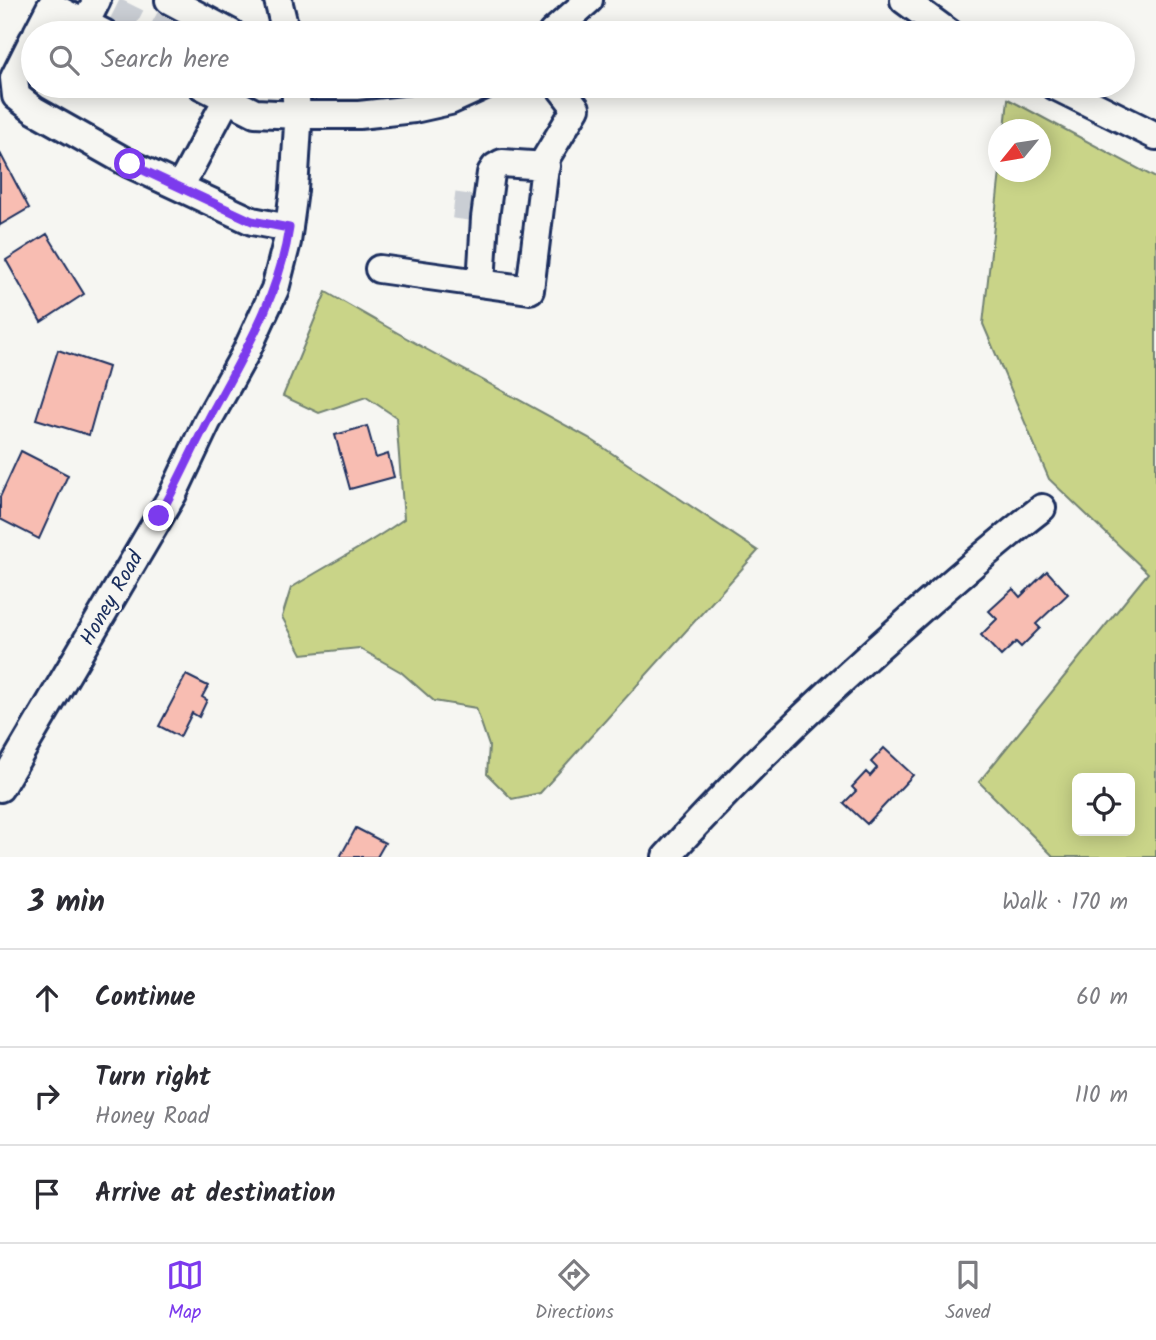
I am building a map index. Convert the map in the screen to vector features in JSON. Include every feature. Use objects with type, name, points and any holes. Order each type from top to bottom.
[{"type":"street","points":[[97,0],[104,21]]},
{"type":"street","points":[[278,0],[283,21]]},
{"type":"street","points":[[565,21],[589,0]]},
{"type":"street","points":[[904,0],[931,21]]},
{"type":"street","points":[[43,21],[51,6],[87,21]]},
{"type":"street","points":[[173,6],[202,21]]},
{"type":"street","points":[[21,64],[14,78],[16,96],[34,110],[130,164],[252,221],[289,228]]},
{"type":"street","points":[[180,187],[225,98]]},
{"type":"street","points":[[235,98],[255,114],[298,115],[359,115],[414,108],[457,98]]},
{"type":"street","name":"Honey Road","points":[[0,788],[173,494],[207,422],[246,352],[275,289],[287,242],[294,190],[299,125],[296,98]]},
{"type":"street","points":[[379,269],[530,290],[546,158],[576,108],[568,98]]},
{"type":"street","points":[[1079,98],[1156,136]]},
{"type":"street","points":[[469,189],[502,163],[545,166]]},
{"type":"street","points":[[481,283],[491,173]]},
{"type":"street","points":[[465,220],[483,251]]},
{"type":"street","points":[[666,857],[719,799],[856,667],[1008,534],[1042,508]]},
{"type":"green space","points":[[1008,99],[1045,119],[1006,119]]},
{"type":"green space","points":[[1051,122],[1156,178],[1156,857],[1054,857],[979,782],[1148,573],[1049,479],[983,324],[999,182],[1051,182]]},
{"type":"green space","points":[[326,292],[589,438],[758,551],[540,793],[512,799],[487,774],[489,746],[476,708],[434,701],[401,672],[359,648],[302,654],[282,617],[291,588],[404,519],[396,417],[366,397],[319,413],[283,396]]},
{"type":"building","points":[[0,153],[29,208],[0,225]]},
{"type":"building","points":[[47,234],[84,294],[41,322],[6,260]]},
{"type":"building","points":[[58,350],[108,367],[89,435],[36,419]]},
{"type":"building","points":[[367,426],[376,458],[388,454],[394,477],[350,489],[335,435]]},
{"type":"building","points":[[21,451],[68,475],[39,539],[0,519],[0,497]]},
{"type":"building","points":[[1047,571],[1068,594],[1036,624],[1040,628],[1021,647],[1016,642],[1001,656],[981,635],[997,619],[989,611],[1013,589],[1020,597]]},
{"type":"building","points":[[186,675],[208,686],[202,697],[207,700],[199,717],[192,713],[180,737],[159,726]]},
{"type":"building","points":[[884,748],[913,775],[867,824],[844,803],[856,791],[852,787],[866,772],[870,776],[877,768],[871,762]]},
{"type":"building","points":[[356,828],[385,843],[377,857],[340,857]]},
{"type":"tunnel","points":[[124,21],[134,0]]},
{"type":"tunnel","points":[[168,21],[172,13]]},
{"type":"tunnel","points":[[465,220],[469,189]]},
{"type":"route","points":[[130,164],[252,221],[289,228],[275,289],[246,352],[159,516]]}]
